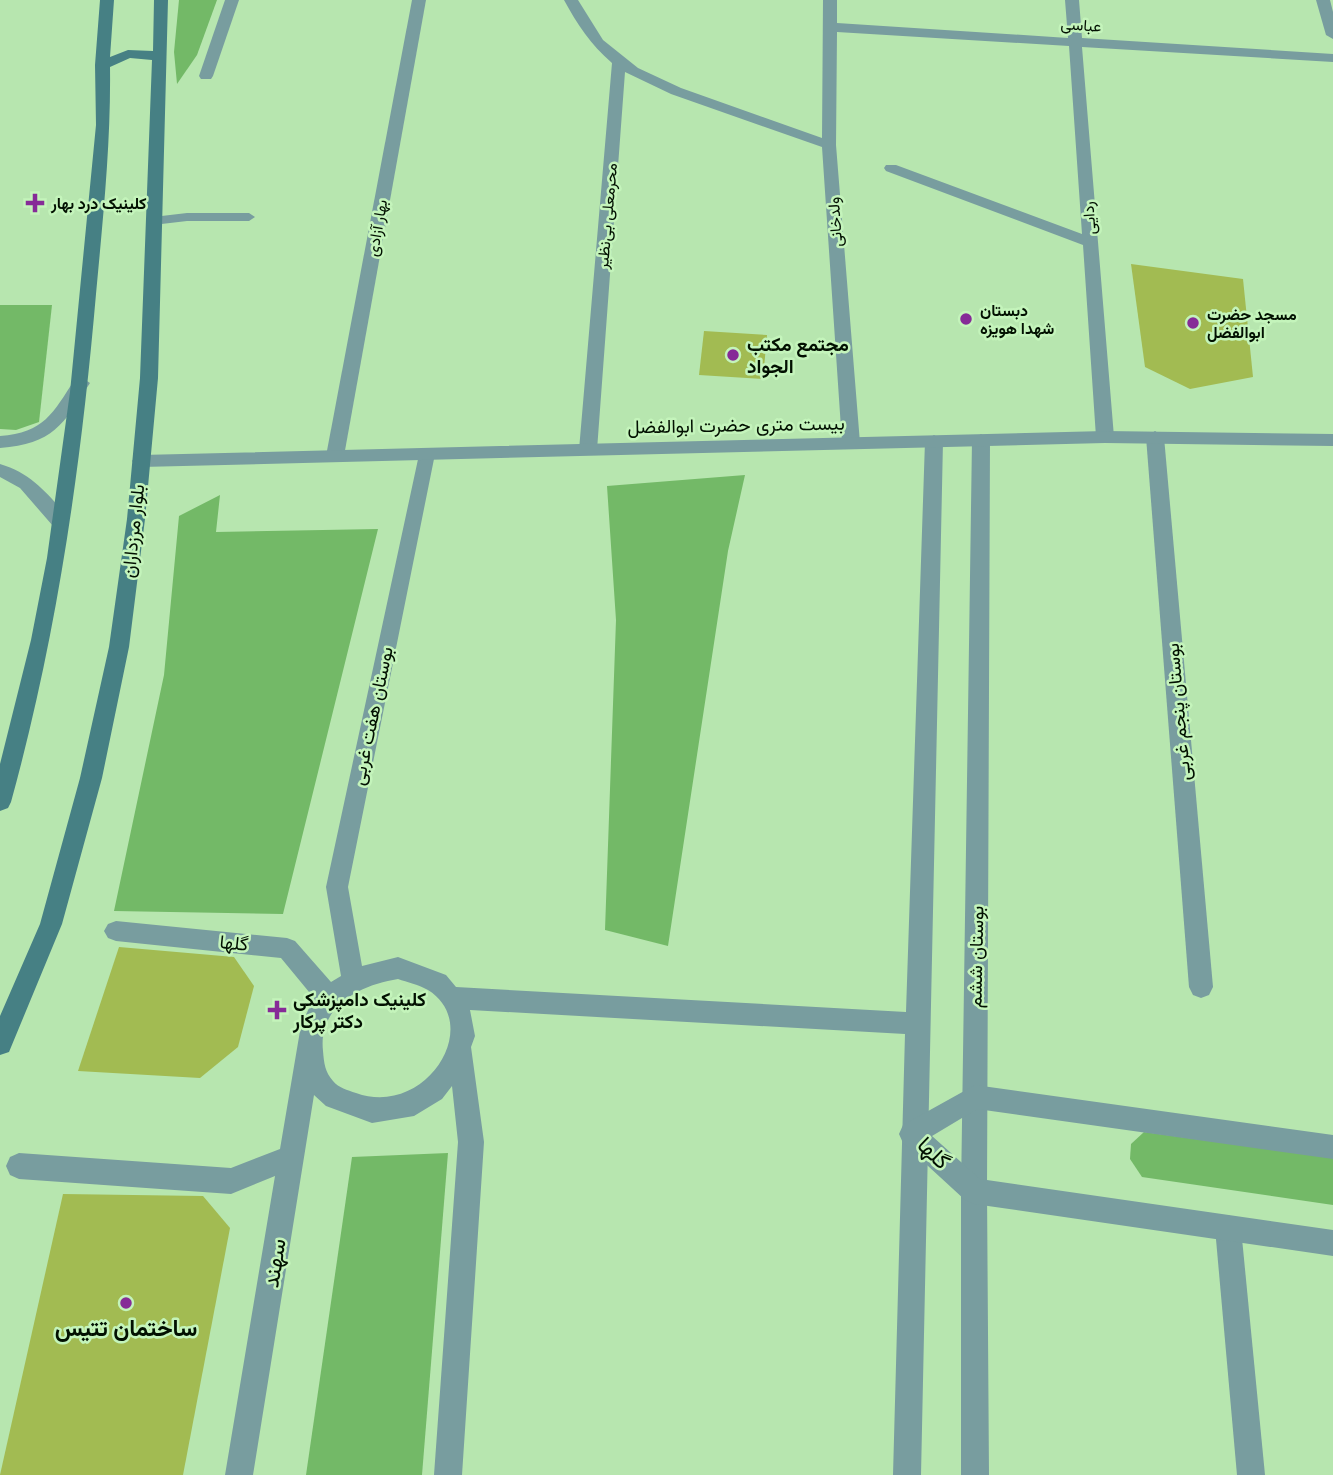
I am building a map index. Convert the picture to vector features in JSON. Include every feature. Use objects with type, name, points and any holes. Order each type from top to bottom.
[{"type":"main road","points":[[0,802],[42,644],[81,383],[105,114],[102,29],[107,0]]},
{"type":"main road","name":"بلوار مرزداران","points":[[0,1044],[51,925],[92,778],[119,647],[149,378],[161,0]]},
{"type":"main road","points":[[102,65],[128,54],[159,56]]},
{"type":"street","points":[[206,76],[232,0]]},
{"type":"street","name":"بهار آزادی","points":[[335,456],[419,0]]},
{"type":"street","points":[[571,0],[593,38],[635,74],[680,93],[829,145]]},
{"type":"street","name":"ولدخانی","points":[[830,0],[829,145],[851,443]]},
{"type":"street","name":"ردایی","points":[[1072,0],[1105,437]]},
{"type":"street","points":[[1323,0],[1333,35]]},
{"type":"street","name":"عباسی","points":[[828,27],[1333,58]]},
{"type":"street","name":"محرمعلی بی‌نظیر","points":[[588,450],[619,62]]},
{"type":"street","points":[[891,168],[1090,242]]},
{"type":"street","points":[[0,442],[28,440],[43,433],[54,423],[81,383]]},
{"type":"street","name":"بیست متری حضرت ابوالفضل","points":[[141,461],[1105,437],[1333,440]]},
{"type":"street","name":"بوستان پنجم غربی","points":[[1155,437],[1201,987]]},
{"type":"street","name":"بوستان ششم","points":[[975,1475],[974,1191],[981,440]]},
{"type":"street","points":[[907,1475],[912,1134],[918,1024],[934,441]]},
{"type":"street","name":"بوستان هفت غربی","points":[[353,979],[337,887],[426,454]]},
{"type":"street","points":[[0,470],[11,472],[23,480],[60,521]]},
{"type":"street","name":"گلها","points":[[116,931],[287,948],[329,998]]},
{"type":"street","points":[[449,1475],[471,1142],[461,1051],[464,1032],[462,1014],[454,998],[439,982],[420,971],[398,968],[374,970],[353,979],[329,998],[310,1032],[309,1050],[314,1074],[328,1094],[351,1108],[376,1112],[404,1107],[429,1095],[450,1075],[461,1051]]},
{"type":"street","points":[[454,998],[918,1024]]},
{"type":"street","name":"سهند","points":[[239,1475],[309,1050]]},
{"type":"street","points":[[975,1097],[1333,1147]]},
{"type":"street","name":"گلها","points":[[974,1191],[912,1134],[975,1097]]},
{"type":"street","points":[[19,1166],[231,1181],[291,1157]]},
{"type":"street","points":[[974,1191],[1333,1243]]},
{"type":"street","points":[[1228,1228],[1251,1475]]},
{"type":"lane","points":[[153,221],[187,217],[249,217]]},
{"type":"green space","points":[[179,0],[217,0],[197,55],[177,84],[174,52]]},
{"type":"green space","points":[[0,305],[52,305],[39,422],[16,430],[0,429]]},
{"type":"green space","points":[[745,475],[728,551],[668,946],[605,930],[616,620],[607,486]]},
{"type":"green space","points":[[220,495],[216,532],[378,529],[283,914],[114,911],[164,675],[179,516]]},
{"type":"green space","points":[[1144,1132],[1333,1158],[1333,1205],[1142,1177],[1130,1159],[1131,1144]]},
{"type":"green space","points":[[448,1153],[422,1475],[306,1475],[352,1157]]},
{"type":"building","name":"مسجد حضرت ابوالفضل","points":[[1131,264],[1243,279],[1253,377],[1190,389],[1145,367]]},
{"type":"building","name":"مجتمع مکتب الجواد","points":[[704,331],[767,335],[763,379],[699,375]]},
{"type":"building","points":[[119,947],[234,957],[254,986],[238,1047],[200,1078],[78,1071]]},
{"type":"building","name":"ساختمان تتیس","points":[[63,1194],[203,1196],[230,1228],[183,1475],[0,1475]]},
{"type":"place","name":"کلینیک درد بهار","points":[[35,203]]},
{"type":"place","name":"دبستان شهدا هویزه","points":[[966,319]]},
{"type":"place","name":"مسجد حضرت ابوالفضل","points":[[1193,323]]},
{"type":"place","name":"مجتمع مکتب الجواد","points":[[733,355]]},
{"type":"place","name":"کلینیک دامپزشکی دکتر پرکار","points":[[277,1010]]},
{"type":"place","name":"ساختمان تتیس","points":[[126,1303]]}]
